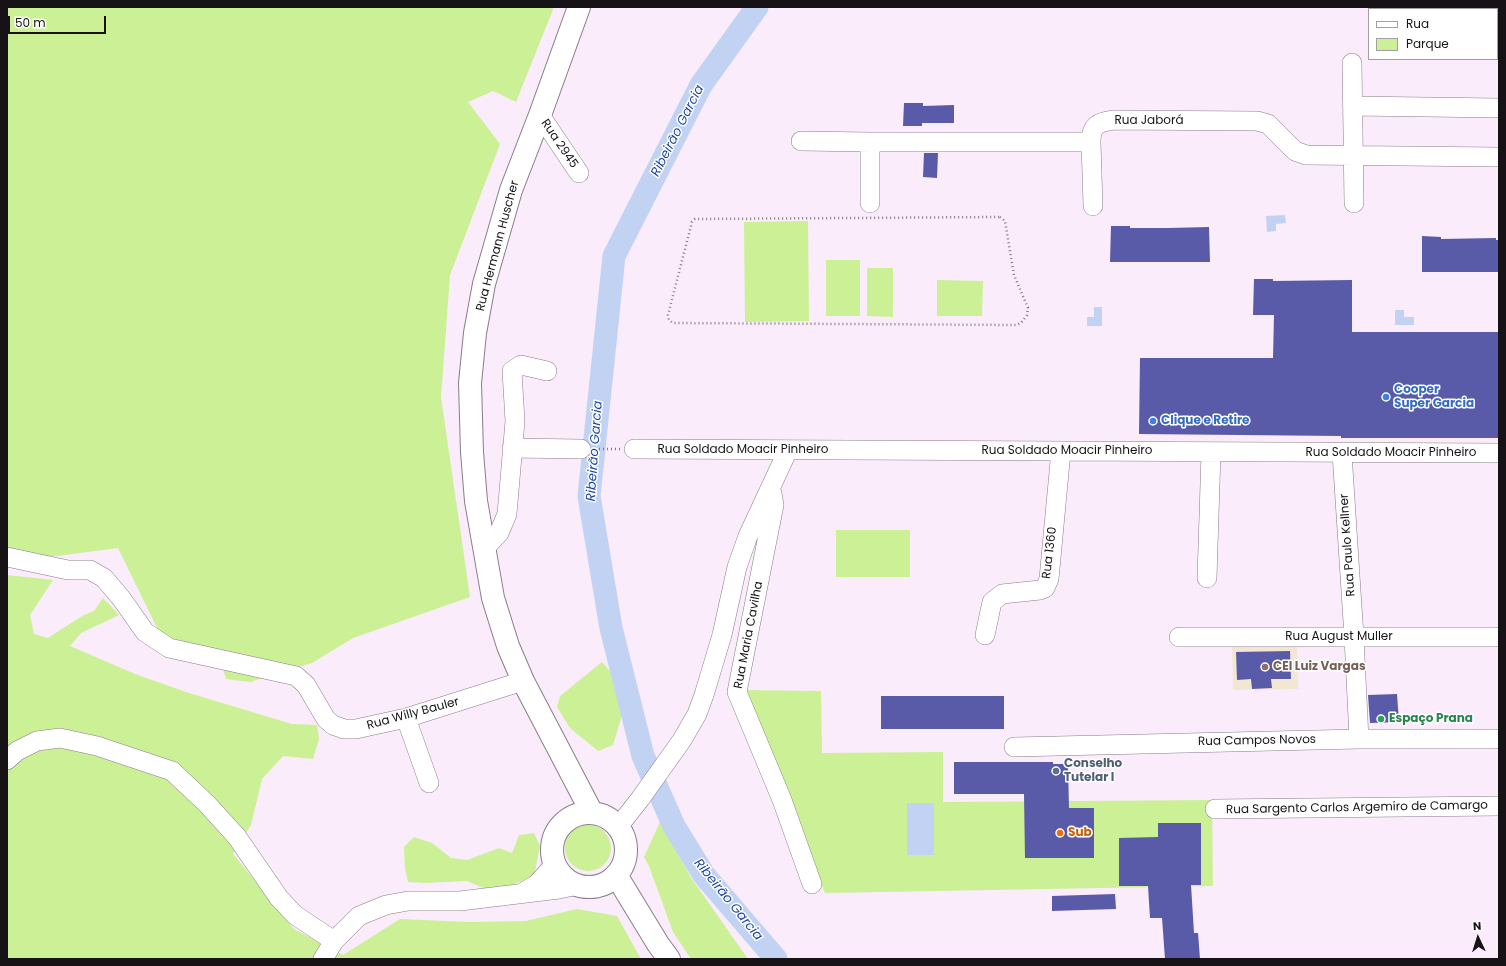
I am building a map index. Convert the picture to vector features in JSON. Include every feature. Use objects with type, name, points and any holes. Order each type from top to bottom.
[{"type":"main road","name":"Rua Hermann Huscher","points":[[579,7],[512,190],[484,284],[475,333],[470,383],[472,452],[476,501],[493,598],[508,646],[523,681],[592,813]]},
{"type":"main road","name":"Rua Hermann Huscher","points":[[566,820],[569,809],[567,766]]},
{"type":"main road","points":[[592,813],[607,817],[618,827],[624,836],[626,856],[622,866],[611,880],[599,886],[585,887],[578,885],[564,877],[555,864],[552,848],[554,837],[566,820],[579,814],[592,813]]},
{"type":"main road","points":[[616,875],[658,944],[669,959]]},
{"type":"street","points":[[1352,63],[1354,203]]},
{"type":"street","points":[[1353,106],[1499,108]]},
{"type":"street","name":"Rua 2945","points":[[540,115],[579,173]]},
{"type":"street","name":"Rua Jaborá","points":[[1091,142],[1091,132],[1096,126],[1104,121],[1257,121],[1268,124],[1295,152],[1306,155],[1499,157]]},
{"type":"street","points":[[801,140],[870,142],[1091,142],[1093,206]]},
{"type":"street","points":[[870,142],[870,203]]},
{"type":"street","points":[[484,549],[499,532],[507,514],[515,421],[512,371],[521,365],[547,371]]},
{"type":"street","points":[[512,448],[581,449]]},
{"type":"street","name":"Rua Soldado Moacir Pinheiro","points":[[634,449],[1211,453],[1499,453]]},
{"type":"street","name":"Rua Maria Cavilha","points":[[788,450],[772,487],[774,506],[737,692],[782,800],[812,884]]},
{"type":"street","name":"Rua 1360","points":[[985,635],[992,602],[1002,594],[1040,590],[1045,588],[1049,579],[1061,451]]},
{"type":"street","points":[[1207,578],[1211,453]]},
{"type":"street","name":"Rua Paulo Kellner","points":[[1342,453],[1359,739]]},
{"type":"street","points":[[618,827],[682,740],[697,714],[722,635],[737,567],[748,536],[772,487]]},
{"type":"street","name":"Rua Willy Bauler","points":[[7,557],[68,570],[90,570],[104,578],[122,598],[145,632],[169,648],[296,676],[301,679],[326,719],[333,726],[344,729],[356,729],[406,718],[523,681]]},
{"type":"street","name":"Rua August Muller","points":[[1179,637],[1499,637]]},
{"type":"street","points":[[406,718],[429,783]]},
{"type":"street","points":[[7,760],[17,751],[36,741],[60,738],[97,746],[172,771],[207,804],[237,837],[278,898],[295,915],[334,941]]},
{"type":"street","name":"Rua Campos Novos","points":[[1014,747],[1359,739],[1499,739]]},
{"type":"street","name":"Rua Sargento Carlos Argemiro de Camargo","points":[[1215,809],[1499,806]]},
{"type":"street","points":[[521,893],[537,884],[555,864]]},
{"type":"street","points":[[323,959],[334,941],[359,916],[386,905],[408,901],[460,901],[578,885]]},
{"type":"path","points":[[1000,216],[1005,221],[1014,275],[1028,308],[1027,315],[1021,323],[1016,325],[673,323],[669,320],[668,315],[692,222],[698,218],[1000,216]]},
{"type":"path","points":[[581,449],[634,449]]},
{"type":"shaded area","name":"CEI Luiz Vargas","points":[[1297,644],[1298,689],[1233,690],[1232,645]]},
{"type":"green space","points":[[7,7],[554,7],[516,102],[493,91],[468,102],[500,144],[450,275],[441,397],[470,597],[353,638],[312,663],[250,682],[226,679],[222,665],[161,636],[118,548],[27,560],[7,553]]},
{"type":"green space","points":[[808,221],[809,321],[745,322],[744,222]]},
{"type":"green space","points":[[826,260],[860,260],[860,316],[826,316]]},
{"type":"green space","points":[[867,268],[893,268],[893,317],[867,316]]},
{"type":"green space","points":[[937,280],[983,281],[982,316],[937,316]]},
{"type":"green space","points":[[836,530],[910,530],[910,577],[836,577]]},
{"type":"green space","points":[[7,575],[53,580],[30,615],[34,634],[48,638],[82,616],[94,611],[103,598],[119,615],[81,633],[70,646],[135,674],[189,693],[292,724],[317,725],[319,739],[313,759],[283,756],[262,779],[251,825],[233,854],[294,929],[343,955],[400,919],[469,922],[526,921],[577,909],[617,916],[641,959],[7,959]]},
{"type":"green space","points":[[602,662],[612,673],[623,712],[613,745],[598,751],[570,728],[557,707],[560,696]]},
{"type":"green space","points":[[740,690],[821,691],[822,753],[943,752],[943,802],[1212,800],[1213,886],[825,893]]},
{"type":"green space","points":[[660,822],[692,879],[748,959],[691,959],[673,932],[649,866],[644,857]]},
{"type":"green space","points":[[583,825],[593,825],[601,829],[607,835],[611,843],[611,853],[607,861],[601,867],[593,871],[583,871],[575,867],[569,861],[565,853],[565,843],[569,835],[575,829]]},
{"type":"green space","points":[[534,833],[540,846],[534,876],[510,886],[486,889],[467,881],[425,883],[408,882],[405,868],[404,847],[414,837],[432,843],[451,858],[467,860],[499,848],[512,853],[519,835]]},
{"type":"water","points":[[1285,215],[1286,223],[1276,224],[1276,231],[1267,232],[1266,216]]},
{"type":"water","points":[[1094,307],[1102,307],[1102,326],[1087,326],[1087,317],[1094,317]]},
{"type":"water","points":[[1395,310],[1404,310],[1404,317],[1414,317],[1414,325],[1395,325]]},
{"type":"water","points":[[907,803],[934,803],[934,855],[907,855]]},
{"type":"building","points":[[904,103],[923,103],[923,106],[954,105],[954,123],[922,123],[922,126],[903,126]]},
{"type":"building","points":[[924,153],[938,153],[937,178],[923,177]]},
{"type":"building","points":[[1111,226],[1130,226],[1130,228],[1209,227],[1210,262],[1110,262]]},
{"type":"building","points":[[1422,236],[1441,237],[1441,239],[1496,238],[1496,240],[1499,240],[1499,272],[1422,272]]},
{"type":"building","name":"Cooper Super Garcia","points":[[1254,279],[1273,279],[1273,281],[1352,280],[1352,332],[1499,332],[1499,438],[1341,438],[1341,436],[1139,434],[1140,358],[1273,358],[1274,315],[1253,315]]},
{"type":"building","points":[[1290,651],[1291,679],[1271,679],[1272,688],[1252,689],[1251,679],[1237,680],[1236,652]]},
{"type":"building","points":[[1397,694],[1399,722],[1370,723],[1368,695]]},
{"type":"building","points":[[881,696],[1004,696],[1004,729],[881,729]]},
{"type":"building","points":[[954,762],[1053,762],[1053,764],[1068,764],[1069,808],[1094,808],[1094,858],[1025,858],[1024,794],[954,794]]},
{"type":"building","points":[[1158,823],[1201,823],[1201,885],[1191,885],[1194,933],[1198,933],[1200,959],[1165,959],[1162,918],[1150,918],[1148,886],[1119,886],[1119,838],[1158,837]]},
{"type":"building","points":[[1115,894],[1116,909],[1052,911],[1052,896]]},
{"type":"waterway","name":"Ribeirão Garcia","points":[[757,7],[701,85],[614,256],[589,496],[611,628],[643,756],[674,826],[704,875],[776,959]]},
{"type":"place","name":"Cooper Super Garcia","points":[[1386,397]]},
{"type":"place","name":"Clique e Retire","points":[[1153,421]]},
{"type":"place","name":"CEI Luiz Vargas","points":[[1265,667]]},
{"type":"place","name":"Espaço Prana","points":[[1381,719]]},
{"type":"place","name":"Conselho Tutelar I","points":[[1056,771]]},
{"type":"place","name":"Sub","points":[[1060,833]]}]
